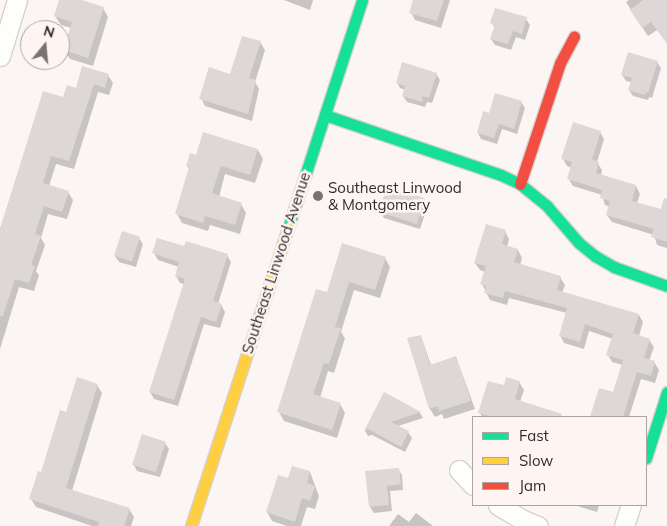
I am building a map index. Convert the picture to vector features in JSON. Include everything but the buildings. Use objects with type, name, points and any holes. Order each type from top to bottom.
[{"type":"street","points":[[0,56],[17,0]]},
{"type":"street","name":"Southeast Linwood Avenue","points":[[191,526],[362,0]]},
{"type":"street","points":[[520,184],[560,63],[574,37]]},
{"type":"street","points":[[324,115],[484,168],[520,184],[547,206],[579,243],[595,256],[614,267],[667,286]]},
{"type":"street","points":[[647,455],[667,392]]},
{"type":"street","points":[[459,470],[472,484]]},
{"type":"street","points":[[500,506],[522,520],[538,526]]},
{"type":"street","points":[[624,526],[630,506]]},
{"type":"traffic: fast","points":[[288,228],[362,0]]},
{"type":"traffic: fast","points":[[325,115],[501,175],[520,184],[547,206],[579,243],[595,256],[614,267],[667,286]]},
{"type":"traffic: fast","points":[[647,455],[667,392]]},
{"type":"traffic: slow","points":[[191,526],[288,228]]},
{"type":"traffic: jam","points":[[520,184],[560,63],[574,37]]},
{"type":"place","name":"Southeast Linwood & Montgomery","points":[[318,196]]}]
